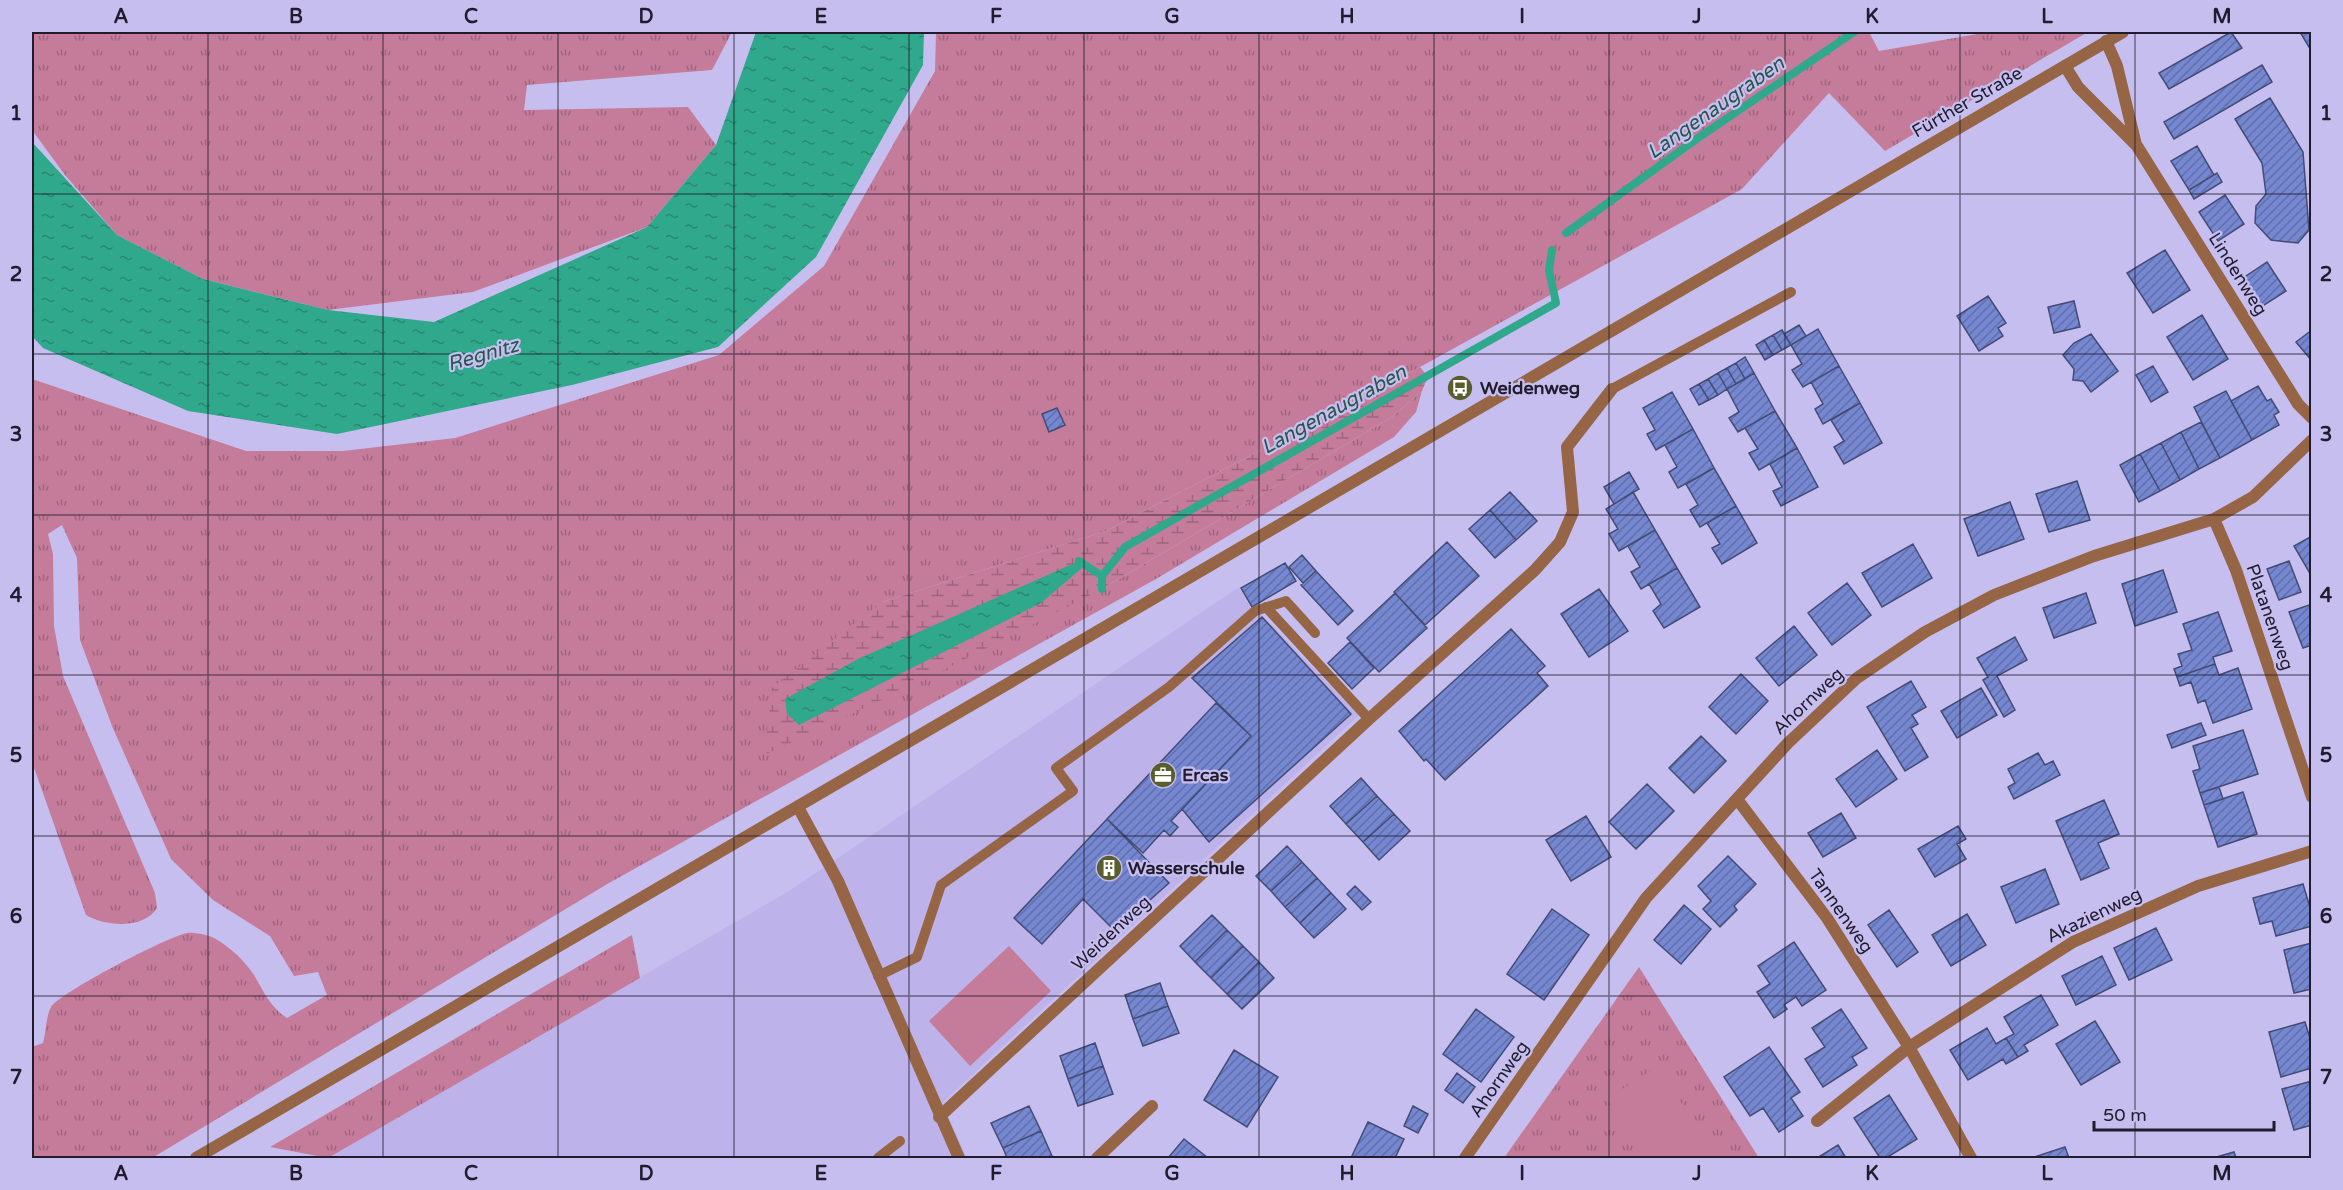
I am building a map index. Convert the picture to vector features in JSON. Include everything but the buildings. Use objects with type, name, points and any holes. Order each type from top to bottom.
[{"type":"street","name":"Fürther Straße","points":[[196,1158],[2123,32]]},
{"type":"street","name":"Lindenweg","points":[[2106,42],[2117,66],[2137,146]]},
{"type":"street","name":"Lindenweg","points":[[2065,66],[2078,87],[2137,146],[2298,404],[2312,418]]},
{"type":"street","name":"Weidenweg","points":[[939,1116],[1535,570],[1560,542],[1573,512],[1567,447],[1612,389]]},
{"type":"street","name":"Ahornweg","points":[[1465,1158],[1646,898],[1788,743],[1857,678],[1925,632],[1994,596],[2060,569],[2214,519],[2253,497],[2312,440]]},
{"type":"street","name":"Platanenweg","points":[[2214,519],[2236,570],[2312,797]]},
{"type":"street","name":"Tannenweg","points":[[1737,798],[1827,918],[1909,1047],[1971,1158]]},
{"type":"street","points":[[798,807],[838,881],[959,1158]]},
{"type":"street","name":"Akazienweg","points":[[1909,1047],[2073,942],[2198,886],[2312,851]]},
{"type":"street","points":[[1817,1121],[1909,1047]]},
{"type":"street","points":[[1097,1158],[1152,1106]]},
{"type":"lane","name":"Weidenweg","points":[[1612,389],[1791,292]]},
{"type":"lane","points":[[878,976],[917,957],[941,885],[1073,791],[1056,768],[1169,687],[1255,611],[1286,601],[1316,633]]},
{"type":"lane","points":[[1266,608],[1370,719]]},
{"type":"lane","points":[[878,1158],[900,1141]]},
{"type":"shaded area","points":[[1239,587],[1251,609],[1262,615],[1359,715],[942,1103],[967,1158],[328,1158],[789,891]]},
{"type":"green space","points":[[32,32],[732,32],[712,70],[527,85],[524,110],[688,107],[716,145],[647,227],[473,292],[328,310],[203,279],[117,235],[65,175],[32,130]]},
{"type":"green space","points":[[936,32],[1869,32],[1879,51],[1989,32],[2088,32],[1885,151],[1829,93],[1742,189],[1420,367],[1106,531],[882,602],[1102,589],[1392,417],[1422,391],[1416,412],[1394,437],[1156,579],[609,883],[152,1158],[32,1158],[32,1047],[43,1043],[51,1007],[93,978],[176,936],[193,933],[214,938],[236,954],[250,969],[272,1004],[287,1018],[327,995],[318,972],[294,976],[270,936],[213,900],[171,859],[112,726],[80,640],[77,558],[62,525],[48,534],[53,554],[54,626],[63,676],[155,893],[157,908],[143,920],[124,924],[104,922],[86,915],[32,762],[32,379],[246,451],[343,451],[455,438],[719,355],[824,266],[935,71]]},
{"type":"green space","points":[[1420,367],[1428,377],[1422,391],[1392,417],[1102,589],[926,679],[764,755],[772,688],[882,602],[1106,531]]},
{"type":"green space","points":[[632,935],[640,978],[328,1158],[270,1147]]},
{"type":"green space","points":[[1009,946],[1051,991],[970,1066],[929,1021]]},
{"type":"green space","points":[[1639,967],[1759,1158],[1504,1158]]},
{"type":"green space","points":[[1658,1066],[1716,1158],[1645,1158],[1607,1099]]},
{"type":"water","name":"Regnitz","points":[[756,32],[924,32],[923,65],[816,257],[718,347],[572,385],[337,434],[188,411],[43,348],[32,336],[32,142],[117,235],[203,279],[328,310],[434,322],[647,227],[716,145]]},
{"type":"water","points":[[1079,561],[1082,568],[1041,603],[799,725],[787,714],[785,699],[860,658]]},
{"type":"waterway","name":"Langenaugraben","points":[[1566,233],[1698,138],[1854,32]]},
{"type":"waterway","name":"Langenaugraben","points":[[1102,589],[1102,576],[1125,547],[1556,303],[1549,270],[1552,250]]},
{"type":"waterway","points":[[1079,561],[1102,576]]},
{"type":"place","name":"Weidenweg","points":[[1460,388]]},
{"type":"place","name":"Ercas","points":[[1163,775]]},
{"type":"place","name":"Wasserschule","points":[[1109,868]]}]
